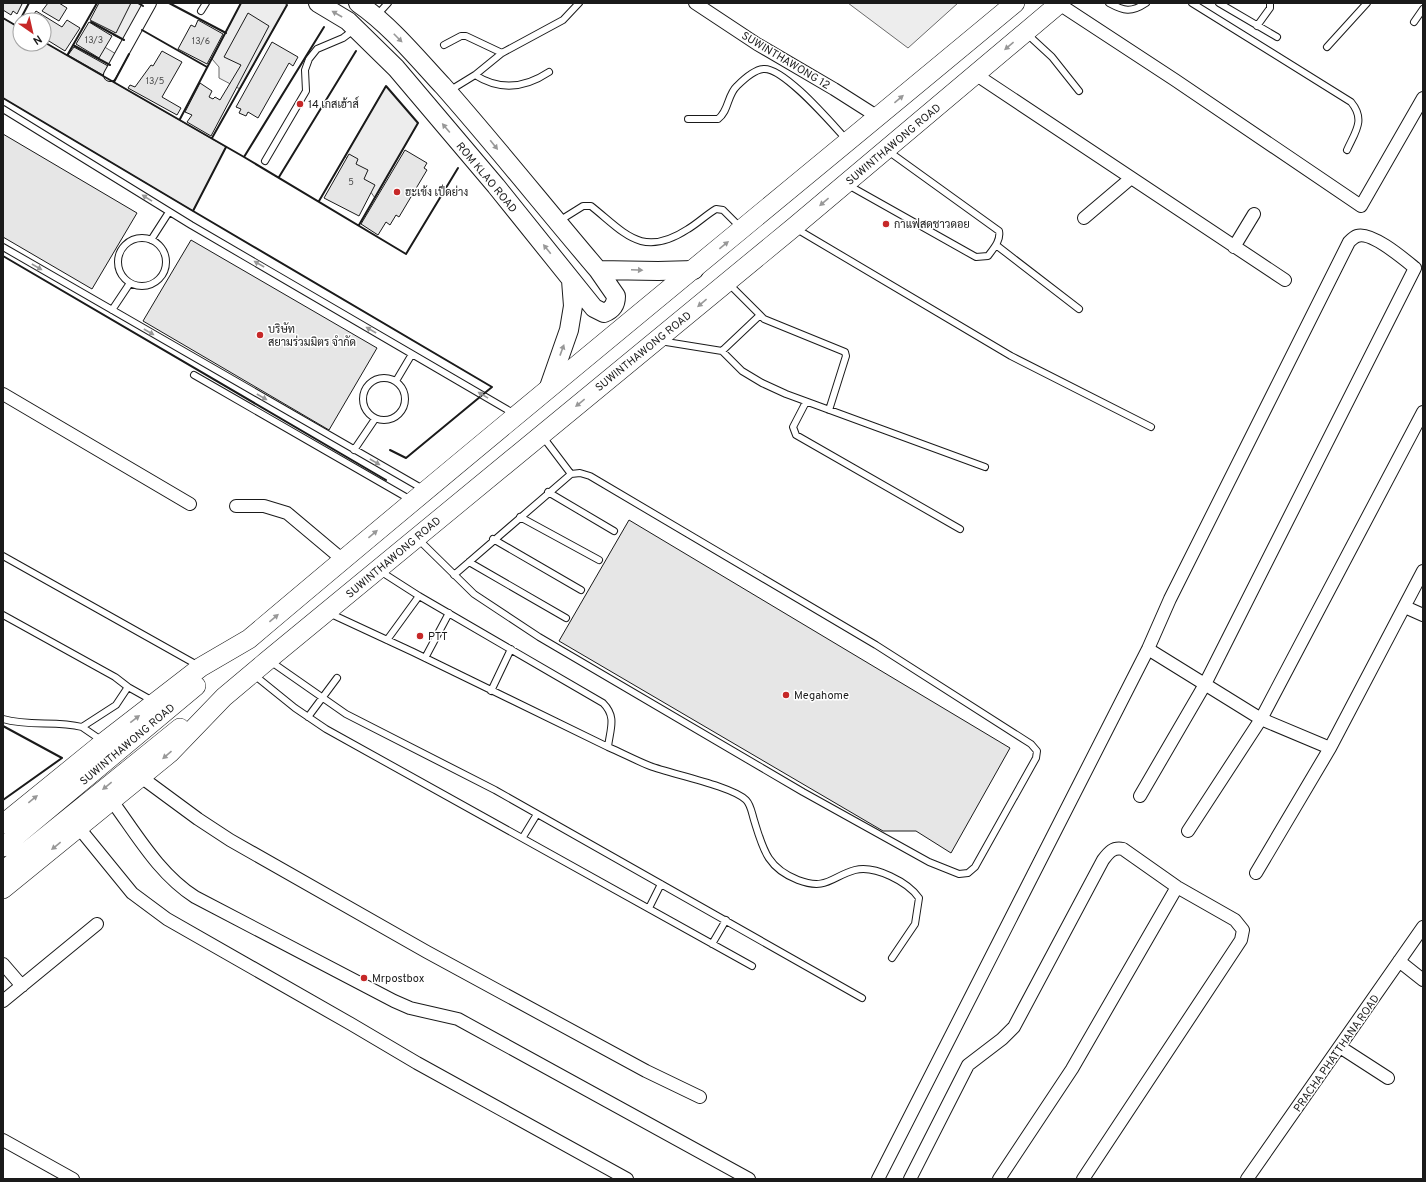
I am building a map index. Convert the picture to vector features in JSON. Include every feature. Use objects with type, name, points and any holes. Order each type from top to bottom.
[{"type":"highway","name":"SUWINTHAWONG ROAD","points":[[3,846],[124,747],[249,639],[549,387],[743,230],[1015,3]]},
{"type":"highway","name":"SUWINTHAWONG ROAD","points":[[3,889],[112,801],[174,732],[224,697],[541,434],[657,341],[1060,4]]},
{"type":"highway","name":"SUWINTHAWONG ROAD","points":[[3,824],[104,742],[201,667],[249,639]]},
{"type":"highway","name":"SUWINTHAWONG ROAD","points":[[3,871],[140,769]]},
{"type":"main road","name":"ROM KLAO ROAD","points":[[318,3],[356,28],[396,68],[496,186],[571,280],[597,310],[604,313],[615,305],[616,296],[614,290],[598,270]]},
{"type":"main road","points":[[358,3],[382,10],[402,41],[448,92],[598,270],[694,270]]},
{"type":"main road","points":[[549,387],[569,330],[573,306],[571,280]]},
{"type":"street","points":[[110,75],[150,3]]},
{"type":"street","name":"SUWINTHAWONG 12","points":[[695,3],[757,44],[834,89],[878,117]]},
{"type":"street","points":[[1060,4],[1176,80],[1361,206],[1423,98]]},
{"type":"street","points":[[976,74],[1285,280]]},
{"type":"street","points":[[1084,218],[1130,178]]},
{"type":"street","points":[[1234,247],[1254,214]]},
{"type":"street","points":[[878,1179],[1148,649],[1170,599],[1349,242],[1357,236],[1366,236],[1391,249],[1419,271],[1204,686],[1140,796]]},
{"type":"street","points":[[3,394],[190,504]]},
{"type":"street","points":[[1188,831],[1261,719],[1423,412]]},
{"type":"street","points":[[236,506],[264,506],[287,513],[343,560]]},
{"type":"street","points":[[1256,873],[1330,748],[1423,571]]},
{"type":"street","points":[[1405,607],[1423,615]]},
{"type":"street","points":[[1148,649],[1204,686],[1261,719],[1330,748]]},
{"type":"street","points":[[140,769],[198,819],[230,840],[413,944],[646,1071],[700,1097]]},
{"type":"street","points":[[112,801],[167,875],[181,888],[195,897],[394,1001],[410,1008],[458,1019],[749,1179]]},
{"type":"street","points":[[79,828],[132,893],[167,919],[352,1024],[417,1063],[627,1179]]},
{"type":"street","points":[[910,1179],[968,1065],[1002,1039],[1014,1027],[1103,860],[1109,852],[1116,848],[1123,849],[1177,887],[1235,920],[1243,930],[1241,940],[1083,1179]]},
{"type":"street","points":[[999,1179],[1072,1069],[1177,887]]},
{"type":"street","points":[[3,1001],[97,924]]},
{"type":"street","name":"PRACHA PHATTHANA ROAD","points":[[1247,1179],[1423,927]]},
{"type":"street","points":[[1399,961],[1423,980]]},
{"type":"street","points":[[3,964],[22,986]]},
{"type":"street","points":[[1340,1047],[1388,1078]]},
{"type":"street","points":[[3,1140],[69,1178]]},
{"type":"lane","points":[[201,11],[206,3]]},
{"type":"lane","points":[[569,3],[577,5]]},
{"type":"lane","points":[[1109,3],[1128,10],[1138,9],[1146,3]]},
{"type":"lane","points":[[1192,3],[1351,102],[1359,114],[1359,124],[1347,150]]},
{"type":"lane","points":[[1220,3],[1277,37]]},
{"type":"lane","points":[[1257,26],[1270,8],[1270,3]]},
{"type":"lane","points":[[1327,47],[1367,3]]},
{"type":"lane","points":[[448,92],[475,75],[502,53],[525,40],[556,26],[577,5]]},
{"type":"lane","points":[[1414,22],[1423,9]]},
{"type":"lane","points":[[265,161],[306,91],[305,70],[309,59],[317,49],[343,38],[356,28]]},
{"type":"lane","points":[[1025,32],[1052,57],[1079,91]]},
{"type":"lane","points":[[444,45],[461,36],[466,36],[502,53]]},
{"type":"lane","points":[[688,119],[718,119],[723,115],[732,90],[754,72],[763,68],[774,71],[793,85],[816,106],[849,142]]},
{"type":"lane","points":[[475,75],[487,83],[509,86],[528,83],[549,72]]},
{"type":"lane","points":[[3,109],[169,212],[517,415]]},
{"type":"lane","points":[[846,184],[976,257],[988,256],[996,245],[1000,235],[999,231],[993,225],[887,150]]},
{"type":"lane","points":[[558,222],[583,206],[591,206],[626,235],[637,240],[652,242],[671,238],[688,229],[716,209],[723,210],[743,230]]},
{"type":"lane","points":[[151,240],[169,212]]},
{"type":"lane","points":[[794,227],[1011,356],[1151,427]]},
{"type":"lane","points":[[140,238],[151,240],[161,247],[165,254],[165,271],[157,280],[146,286],[138,286],[130,282],[120,271],[119,256],[122,249],[133,240],[140,238]]},
{"type":"lane","points":[[996,245],[1078,309]]},
{"type":"lane","points":[[3,247],[354,450],[419,496]]},
{"type":"lane","points":[[112,310],[130,282]]},
{"type":"lane","points":[[727,282],[759,316],[764,319],[845,352],[846,356],[829,410]]},
{"type":"lane","points":[[722,351],[759,316]]},
{"type":"lane","points":[[657,341],[722,351],[742,371],[752,378],[806,402],[985,467]]},
{"type":"lane","points":[[396,381],[412,354]]},
{"type":"lane","points":[[194,375],[419,496]]},
{"type":"lane","points":[[382,378],[396,381],[404,391],[406,397],[403,410],[393,419],[381,421],[375,419],[365,410],[363,403],[365,389],[369,384],[382,378]]},
{"type":"lane","points":[[806,402],[793,427],[796,435],[960,529]]},
{"type":"lane","points":[[354,450],[375,419]]},
{"type":"lane","points":[[541,434],[571,474]]},
{"type":"lane","points":[[416,537],[454,575],[490,606],[539,637],[803,792],[929,862],[959,874],[968,873],[975,867],[1036,758],[1037,751],[1031,744],[876,645],[590,476],[571,474],[548,492],[454,575]]},
{"type":"lane","points":[[548,492],[614,531]]},
{"type":"lane","points":[[520,517],[599,560]]},
{"type":"lane","points":[[494,540],[581,590]]},
{"type":"lane","points":[[3,556],[201,667]]},
{"type":"lane","points":[[469,562],[566,618]]},
{"type":"lane","points":[[377,569],[419,596],[603,703],[611,712],[612,717],[608,748]]},
{"type":"lane","points":[[387,640],[419,596]]},
{"type":"lane","points":[[326,612],[425,658],[608,748],[650,766],[733,793],[746,800],[752,811],[763,850],[771,862],[798,880],[812,883],[829,883],[856,870],[871,870],[896,878],[914,891],[919,898],[915,924],[892,958]]},
{"type":"lane","points":[[425,658],[449,613]]},
{"type":"lane","points":[[3,615],[115,677],[128,687],[155,703]]},
{"type":"lane","points":[[491,691],[511,650]]},
{"type":"lane","points":[[268,660],[346,714],[495,790],[862,998]]},
{"type":"lane","points":[[252,673],[308,717],[752,966]]},
{"type":"lane","points":[[308,717],[323,699],[337,678]]},
{"type":"lane","points":[[82,727],[116,705],[128,687]]},
{"type":"lane","points":[[3,719],[18,724],[70,724],[82,727],[104,742]]},
{"type":"lane","points":[[523,837],[537,814]]},
{"type":"lane","points":[[649,908],[661,884]]},
{"type":"lane","points":[[712,944],[726,920]]},
{"type":"shaded area","points":[[130,3],[138,3],[143,6],[124,40],[113,35]]},
{"type":"shaded area","points":[[241,3],[284,3],[287,5],[240,89],[219,78],[219,67],[212,59]]},
{"type":"shaded area","points":[[848,3],[958,3],[908,48]]},
{"type":"shaded area","points":[[3,18],[12,23],[12,52],[52,52],[52,47],[226,147],[193,211],[3,98]]},
{"type":"shaded area","points":[[103,46],[116,54],[110,65],[95,57]]},
{"type":"shaded area","points":[[386,86],[418,123],[375,198],[345,156]]},
{"type":"building","points":[[3,3],[22,4],[18,12],[13,11],[11,15],[3,10]]},
{"type":"building","points":[[48,3],[59,3],[67,8],[59,21],[52,17],[52,12],[42,11]]},
{"type":"building","points":[[99,3],[131,3],[116,33],[90,20]]},
{"type":"building","points":[[248,13],[269,26],[211,136],[187,122],[192,115],[185,112],[200,83],[212,91],[209,97],[213,99],[215,97],[220,100],[241,65],[224,57]]},
{"type":"building","points":[[67,20],[80,28],[65,51],[52,43],[52,21],[62,27]]},
{"type":"building","points":[[198,20],[223,34],[207,64],[178,49],[191,25],[195,27]]},
{"type":"building","points":[[89,22],[112,36],[99,58],[76,44]]},
{"type":"building","points":[[272,42],[298,57],[293,66],[289,63],[258,118],[248,112],[246,116],[239,113],[241,109],[236,107]]},
{"type":"building","points":[[74,47],[108,66],[103,75],[68,55]]},
{"type":"building","points":[[162,51],[182,62],[162,97],[181,108],[177,115],[128,88],[130,85],[135,87],[151,65],[153,66]]},
{"type":"building","points":[[3,134],[137,213],[92,289],[3,237]]},
{"type":"building","name":"ฮะเข้ง เป็ดย่าง","points":[[405,150],[427,163],[424,168],[427,170],[399,217],[396,215],[390,225],[386,222],[378,235],[361,224]]},
{"type":"building","points":[[349,154],[358,159],[356,164],[368,170],[364,179],[375,185],[359,216],[324,198]]},
{"type":"building","name":"บริษัท สยามร่วมมิตร จำกัด","points":[[191,240],[377,348],[329,430],[143,321]]},
{"type":"building","name":"Megahome","points":[[629,520],[1010,748],[951,853],[916,831],[883,831],[559,641]]},
{"type":"wall","points":[[24,12],[29,3]]},
{"type":"wall","points":[[68,54],[97,3]]},
{"type":"wall","points":[[138,3],[143,6]]},
{"type":"wall","points":[[169,3],[226,33]]},
{"type":"wall","points":[[180,119],[241,3]]},
{"type":"wall","points":[[212,138],[287,5]]},
{"type":"wall","points":[[3,18],[12,23]]},
{"type":"wall","points":[[91,22],[124,40]]},
{"type":"wall","points":[[244,157],[324,27]]},
{"type":"wall","points":[[142,30],[207,67]]},
{"type":"wall","points":[[73,45],[110,65]]},
{"type":"wall","points":[[52,47],[244,157],[406,254],[458,168]]},
{"type":"wall","points":[[279,177],[356,51]]},
{"type":"wall","points":[[114,82],[129,54]]},
{"type":"wall","points":[[319,201],[386,86],[418,123],[359,225]]},
{"type":"wall","points":[[3,98],[193,211],[226,147]]},
{"type":"wall","points":[[193,211],[492,387],[406,458],[390,450]]},
{"type":"wall","points":[[3,256],[386,480]]},
{"type":"wall","points":[[3,726],[62,758],[3,800]]},
{"type":"place","name":"14 เกสเฮ้าส์","points":[[300,104]]},
{"type":"place","name":"ฮะเข้ง เป็ดย่าง","points":[[397,192]]},
{"type":"place","name":"กาแฟสดชาวดอย","points":[[886,224]]},
{"type":"place","name":"บริษัท สยามร่วมมิตร จำกัด","points":[[260,335]]},
{"type":"place","name":"PTT","points":[[420,636]]},
{"type":"place","name":"Megahome","points":[[786,695]]},
{"type":"place","name":"Mrpostbox","points":[[364,978]]}]
